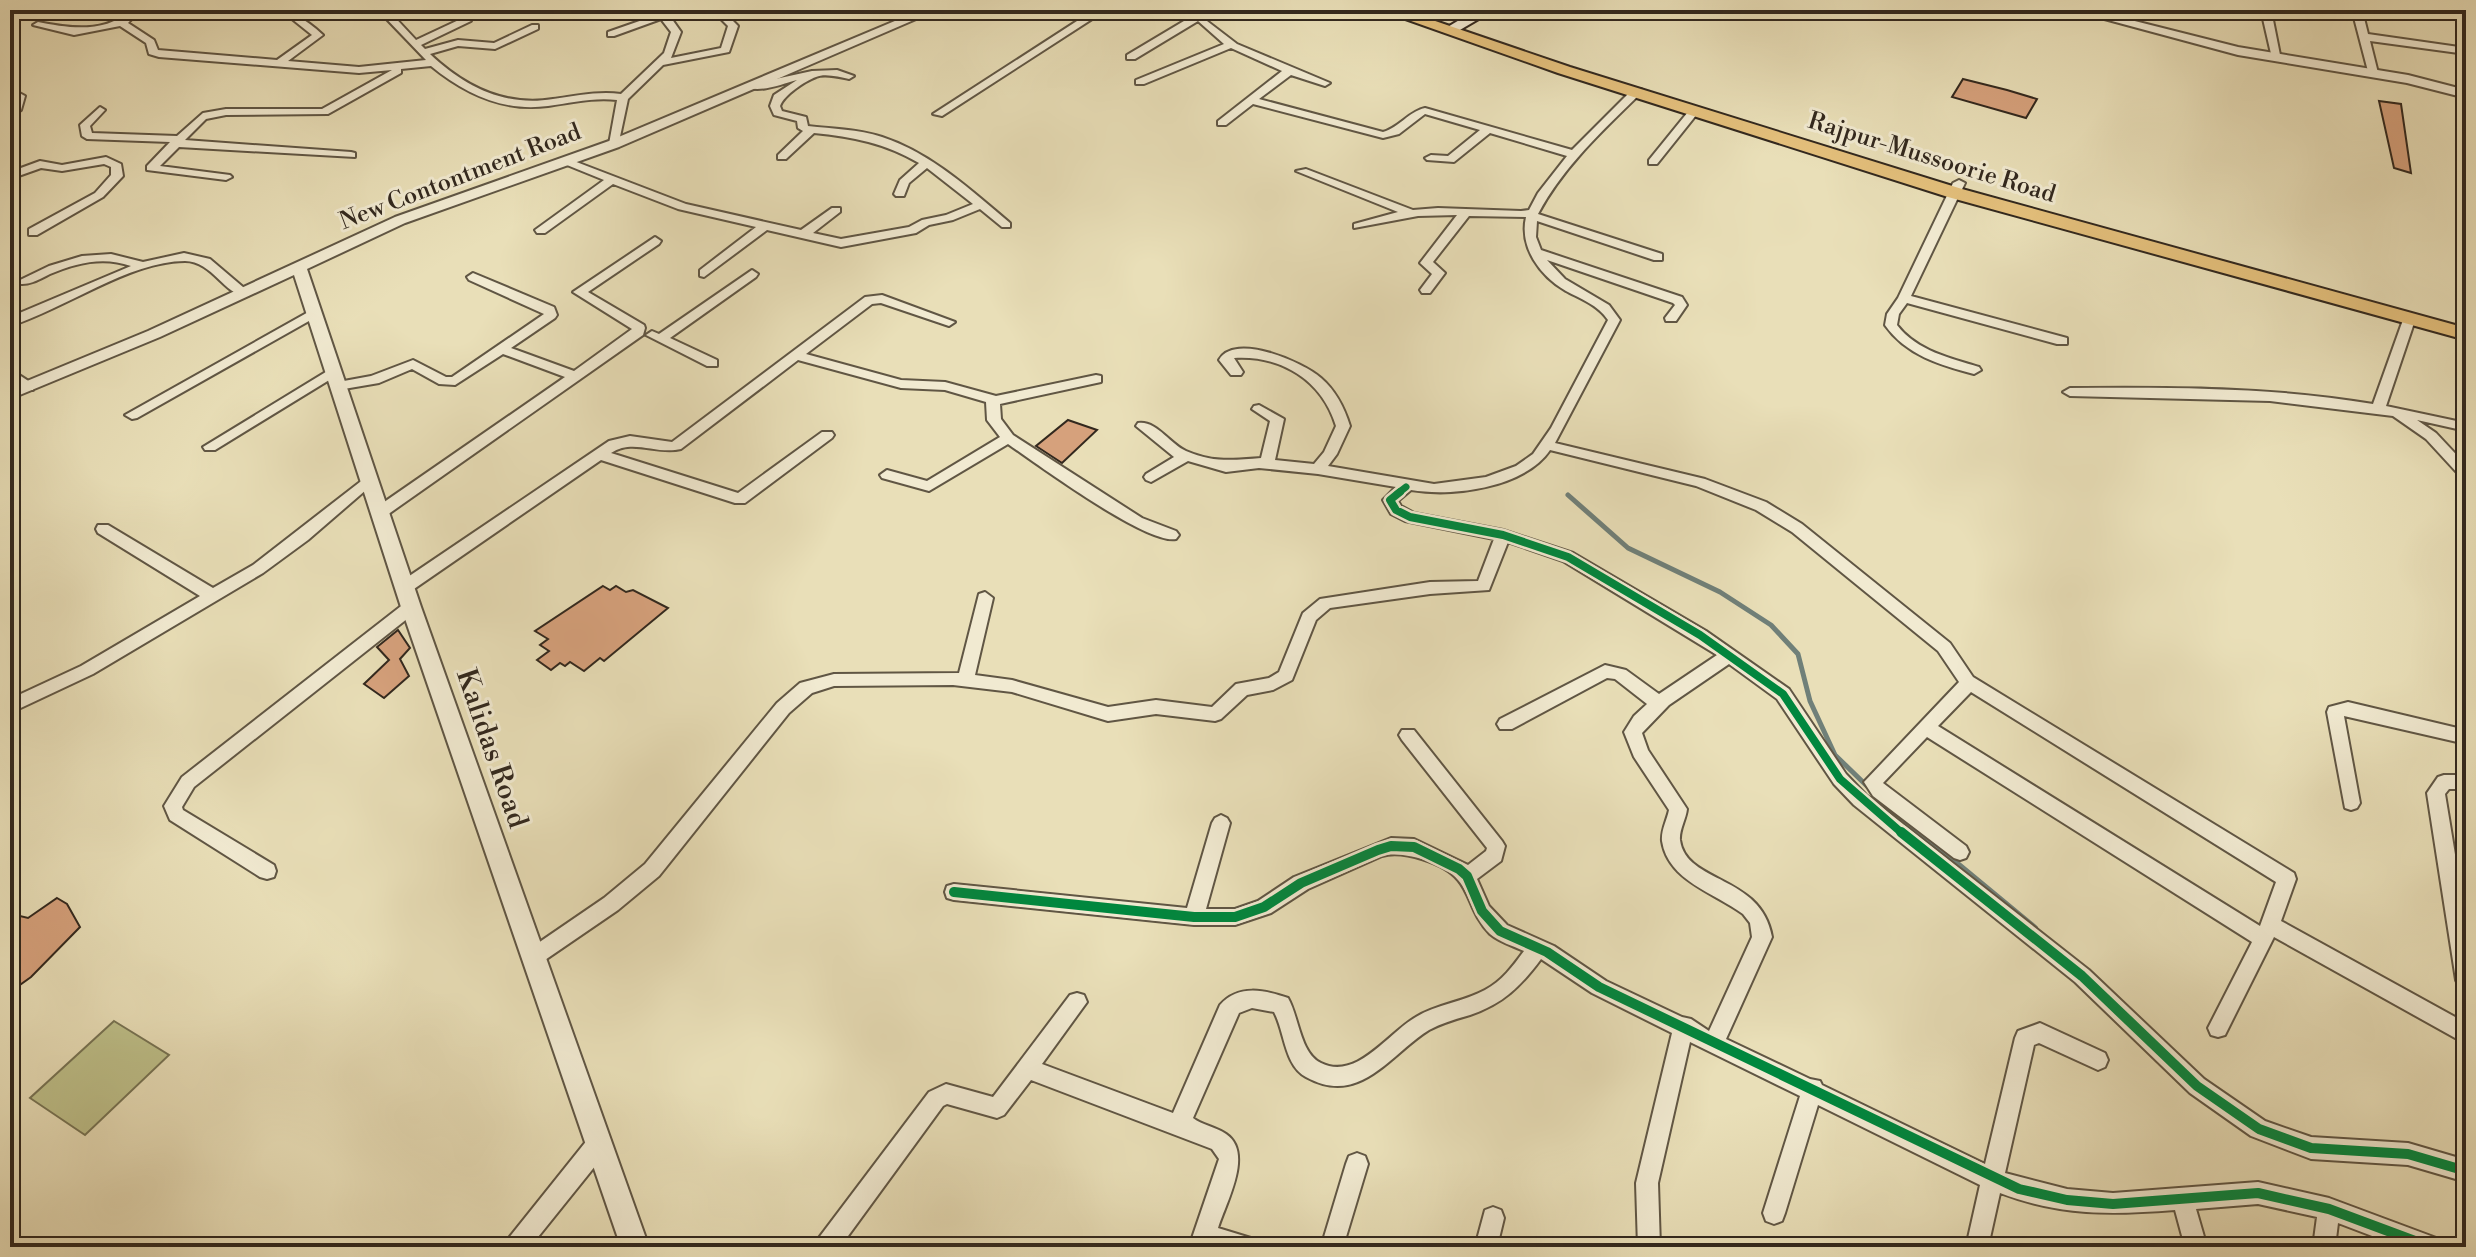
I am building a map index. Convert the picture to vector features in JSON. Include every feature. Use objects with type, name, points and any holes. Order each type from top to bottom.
[{"type":"main road","name":"Rajpur-Mussoorie Road","points":[[1388,10],[1957,188],[2466,325]]},
{"type":"main road","name":"Rajpur-Mussoorie Road","points":[[1409,10],[1447,27],[1637,91],[1957,188],[2466,334]]},
{"type":"main road","points":[[1447,27],[1470,10]]},
{"type":"main road","points":[[1447,27],[1487,10]]},
{"type":"street","points":[[38,25],[74,32],[122,23],[135,10]]},
{"type":"street","points":[[270,10],[289,14],[318,35],[311,44],[281,62]]},
{"type":"street","points":[[383,10],[430,63],[486,98],[507,104],[623,98]]},
{"type":"street","points":[[419,49],[469,18],[466,14],[470,10]]},
{"type":"street","points":[[614,144],[623,98],[660,63],[671,49],[676,32],[663,16],[630,10]]},
{"type":"street","points":[[660,63],[725,50],[733,26],[725,18],[729,10]]},
{"type":"street","name":"New Contontment Road","points":[[10,394],[412,216],[614,144],[931,10]]},
{"type":"street","points":[[938,114],[1101,10]]},
{"type":"street","points":[[2266,10],[2277,58]]},
{"type":"street","points":[[2357,10],[2373,73]]},
{"type":"street","points":[[2083,11],[2277,58],[2373,73],[2466,94]]},
{"type":"street","points":[[1131,57],[1197,13],[1232,44],[1289,71],[1325,83]]},
{"type":"street","points":[[611,34],[663,16]]},
{"type":"street","points":[[122,23],[151,42],[156,54],[359,70],[430,63]]},
{"type":"street","points":[[419,49],[458,43],[495,46],[535,27]]},
{"type":"street","points":[[2365,37],[2466,51]]},
{"type":"street","points":[[1140,82],[1232,44]]},
{"type":"street","points":[[226,177],[151,168],[199,119],[214,113],[324,112],[402,68]]},
{"type":"street","points":[[1222,123],[1289,71]]},
{"type":"street","points":[[749,86],[832,72],[849,76]]},
{"type":"street","points":[[811,76],[775,102],[778,113],[805,126],[876,139],[926,163],[1006,225]]},
{"type":"street","points":[[10,91],[20,96],[17,108],[10,114]]},
{"type":"street","points":[[1143,426],[1186,456],[1226,467],[1267,464],[1318,469],[1406,487],[1456,488],[1507,476],[1538,457],[1614,320],[1604,308],[1558,279],[1537,253],[1529,231],[1533,214],[1573,154],[1637,91]]},
{"type":"street","points":[[1251,100],[1383,135],[1394,133],[1421,110],[1573,154]]},
{"type":"street","points":[[1653,162],[1696,109]]},
{"type":"street","points":[[100,110],[84,129],[87,136],[177,141],[308,155],[351,155]]},
{"type":"street","points":[[782,157],[805,126]]},
{"type":"street","points":[[1431,158],[1450,160],[1488,129]]},
{"type":"street","points":[[90,161],[99,138]]},
{"type":"street","points":[[10,176],[40,164],[65,168],[90,161],[113,161],[118,171],[114,181],[99,195],[33,232]]},
{"type":"street","points":[[566,161],[682,207],[851,243],[912,230],[926,222],[949,218],[980,205]]},
{"type":"street","points":[[900,194],[908,177],[926,163]]},
{"type":"street","points":[[1302,171],[1413,213]]},
{"type":"street","points":[[541,230],[611,180]]},
{"type":"street","points":[[1957,188],[1904,298],[1893,314],[1891,325],[1901,339],[1974,370]]},
{"type":"street","points":[[803,235],[836,210]]},
{"type":"street","points":[[1358,226],[1413,213],[1533,214],[1658,257]]},
{"type":"street","points":[[1426,290],[1439,274],[1426,263],[1465,213]]},
{"type":"street","points":[[704,273],[765,226]]},
{"type":"street","points":[[655,241],[579,292],[640,330],[712,363]]},
{"type":"street","points":[[1537,253],[1674,298],[1681,305],[1671,318]]},
{"type":"street","points":[[24,281],[89,256],[117,256],[142,266]]},
{"type":"street","points":[[10,322],[142,266],[180,258],[202,259],[244,293]]},
{"type":"street","name":"Kalidas Road","points":[[299,267],[408,597],[635,1247]]},
{"type":"street","points":[[660,339],[752,274]]},
{"type":"street","points":[[210,447],[336,379],[374,380],[413,364],[444,381],[455,381],[504,350],[552,312],[473,277]]},
{"type":"street","points":[[1904,298],[2062,341]]},
{"type":"street","points":[[267,871],[176,815],[173,806],[178,794],[188,782],[408,597],[598,454],[626,440],[668,448],[676,446],[873,299],[949,322]]},
{"type":"street","points":[[132,415],[312,314]]},
{"type":"street","points":[[2385,408],[2409,320]]},
{"type":"street","points":[[382,511],[640,330]]},
{"type":"street","points":[[504,350],[575,376]]},
{"type":"street","points":[[1236,372],[1226,360],[1229,354],[1265,355],[1306,371],[1336,407],[1343,426],[1318,469]]},
{"type":"street","points":[[796,355],[895,383],[945,386],[980,394],[993,401],[1096,379]]},
{"type":"street","points":[[10,373],[28,387]]},
{"type":"street","points":[[2070,392],[2220,392],[2306,397],[2385,408],[2466,427]]},
{"type":"street","points":[[993,401],[994,420],[1008,438],[1137,522],[1171,535]]},
{"type":"street","points":[[2385,408],[2431,436],[2466,474]]},
{"type":"street","points":[[1259,409],[1277,419],[1267,464]]},
{"type":"street","points":[[598,454],[740,499],[827,435]]},
{"type":"street","points":[[887,475],[929,486],[1008,438]]},
{"type":"street","points":[[1546,445],[1700,482],[1778,515],[1944,647],[1967,681],[2283,875],[2287,884],[2218,1028]]},
{"type":"street","points":[[1151,477],[1186,456]]},
{"type":"street","points":[[10,706],[87,670],[283,553],[369,480]]},
{"type":"street","points":[[1406,487],[1390,500],[1396,510],[1403,514],[1503,535],[1549,549],[1593,570],[1730,655],[1783,694],[1808,725],[1840,779],[1860,800],[2082,976],[2165,1058],[2222,1105],[2259,1129],[2293,1144],[2330,1150],[2408,1154],[2466,1171]]},
{"type":"street","points":[[103,529],[213,596]]},
{"type":"street","points":[[535,956],[652,870],[774,718],[806,688],[834,680],[966,680],[1012,686],[1108,714],[1156,707],[1215,714],[1242,689],[1273,684],[1286,676],[1309,617],[1318,607],[1368,595],[1484,586],[1503,535]]},
{"type":"street","points":[[966,680],[985,598]]},
{"type":"street","points":[[1715,1041],[1762,937],[1763,927],[1755,913],[1695,875],[1675,852],[1671,840],[1678,809],[1640,752],[1633,732],[1638,722],[1660,704],[1730,655]]},
{"type":"street","points":[[1506,724],[1605,671],[1620,674],[1660,704]]},
{"type":"street","points":[[1960,852],[1879,791],[1873,782],[1961,692],[1967,681]]},
{"type":"street","points":[[2351,803],[2335,712],[2348,709],[2466,737]]},
{"type":"street","points":[[1925,727],[2266,932],[2466,1034]]},
{"type":"street","points":[[1408,735],[1496,846],[1495,855],[1467,876]]},
{"type":"street","points":[[2466,782],[2444,782],[2436,793],[2466,980]]},
{"type":"street","points":[[1194,917],[1221,823]]},
{"type":"street","points":[[954,892],[1194,917],[1235,917],[1249,913],[1301,883],[1391,846],[1414,847],[1467,876],[1489,921],[1509,937],[1538,948],[1599,987],[1813,1088],[1992,1179],[2067,1200],[2113,1204],[2258,1193],[2329,1209],[2431,1247]]},
{"type":"street","points":[[1187,1129],[1182,1118],[1227,1012],[1235,1002],[1257,1000],[1281,1005],[1301,1060],[1320,1073],[1346,1074],[1380,1062],[1403,1036],[1423,1023],[1502,990],[1538,948]]},
{"type":"street","points":[[826,1247],[936,1099],[950,1094],[997,1108],[1077,1002]]},
{"type":"street","points":[[1649,1247],[1647,1183],[1684,1026]]},
{"type":"street","points":[[1977,1247],[2028,1034],[2040,1033],[2098,1060]]},
{"type":"street","points":[[1028,1069],[1224,1143],[1229,1149],[1230,1159],[1202,1241],[1246,1247]]},
{"type":"street","points":[[1774,1213],[1813,1088]]},
{"type":"street","points":[[516,1247],[600,1142]]},
{"type":"street","points":[[1332,1247],[1357,1164]]},
{"type":"street","points":[[2183,1200],[2196,1247]]},
{"type":"street","points":[[2324,1247],[2329,1209]]},
{"type":"street","points":[[1486,1247],[1493,1218]]},
{"type":"green space","points":[[114,1021],[169,1055],[85,1135],[30,1098]]},
{"type":"building","points":[[1963,79],[2037,99],[2026,118],[1952,97]]},
{"type":"building","points":[[2379,101],[2401,104],[2411,173],[2394,168]]},
{"type":"building","points":[[1068,420],[1097,430],[1062,463],[1036,446]]},
{"type":"building","points":[[603,586],[610,590],[616,586],[626,592],[633,590],[668,608],[604,661],[600,658],[584,671],[570,662],[565,666],[560,663],[551,670],[537,660],[549,651],[540,645],[548,639],[535,631]]},
{"type":"building","points":[[398,630],[410,648],[400,659],[409,676],[384,698],[364,684],[389,660],[377,647]]},
{"type":"building","points":[[57,898],[67,904],[80,927],[31,977],[10,992],[10,919],[16,915],[28,918]]},
{"type":"waterway","points":[[1568,495],[1628,548],[1720,592],[1771,625],[1798,654],[1810,701],[1835,755],[1867,786]]},
{"type":"waterway","points":[[1901,817],[1922,834]]},
{"type":"waterway","points":[[1919,832],[2035,928]]},
{"type":"cycle path","points":[[1406,487],[1390,500],[1396,510],[1410,517],[1503,535],[1568,557],[1700,635],[1783,694],[1840,779],[1860,800],[2082,976],[2197,1086],[2259,1129],[2311,1148],[2408,1154],[2466,1171]]},
{"type":"cycle path","points":[[954,892],[1194,917],[1235,917],[1264,907],[1301,883],[1378,850],[1391,846],[1414,847],[1467,876],[1482,911],[1500,931],[1547,952],[1599,987],[1992,1179],[2067,1200],[2113,1204],[2258,1193],[2329,1209],[2431,1247]]}]
